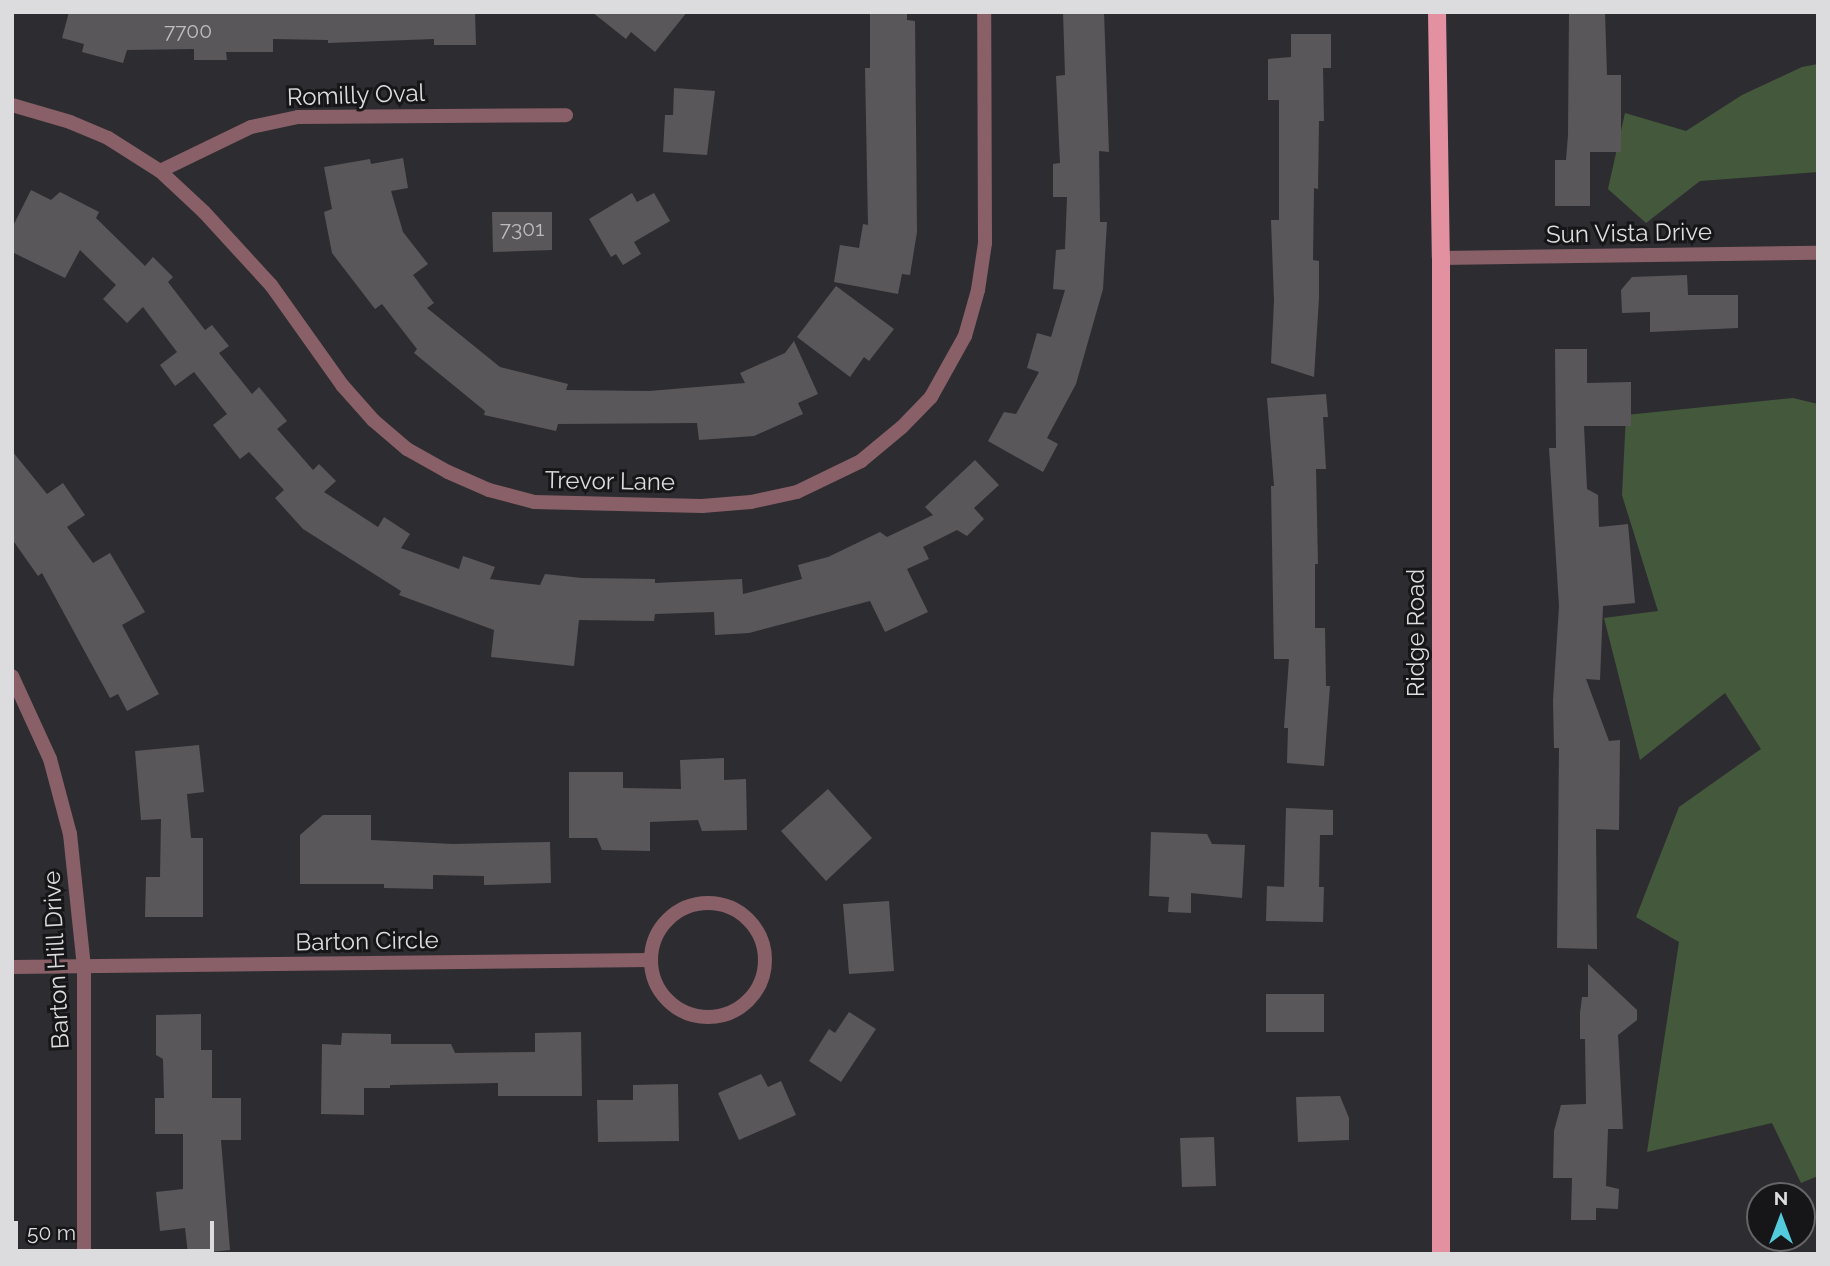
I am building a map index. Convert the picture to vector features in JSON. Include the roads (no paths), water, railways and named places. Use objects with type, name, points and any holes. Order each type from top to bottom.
[{"type":"main road","name":"Ridge Road","points":[[1437,12],[1441,257],[1441,1254]]},
{"type":"street","name":"Trevor Lane","points":[[12,105],[70,122],[108,138],[160,171],[204,212],[271,285],[342,385],[373,420],[407,449],[447,472],[489,490],[534,502],[702,506],[751,502],[797,492],[861,461],[902,427],[931,397],[965,336],[978,290],[985,243],[984,12]]},
{"type":"street","name":"Romilly Oval","points":[[160,171],[251,127],[298,117],[566,115]]},
{"type":"street","name":"Sun Vista Drive","points":[[1441,257],[1818,254]]},
{"type":"street","name":"Barton Hill Drive","points":[[12,676],[50,759],[70,834],[85,967],[85,1254]]},
{"type":"street","points":[[708,902],[726,906],[742,914],[755,926],[763,942],[766,960],[762,979],[752,997],[737,1009],[718,1016],[698,1016],[680,1009],[664,997],[654,979],[651,960],[653,942],[662,926],[674,914],[690,906],[708,902]]},
{"type":"street","name":"Barton Circle","points":[[12,967],[651,960]]}]
